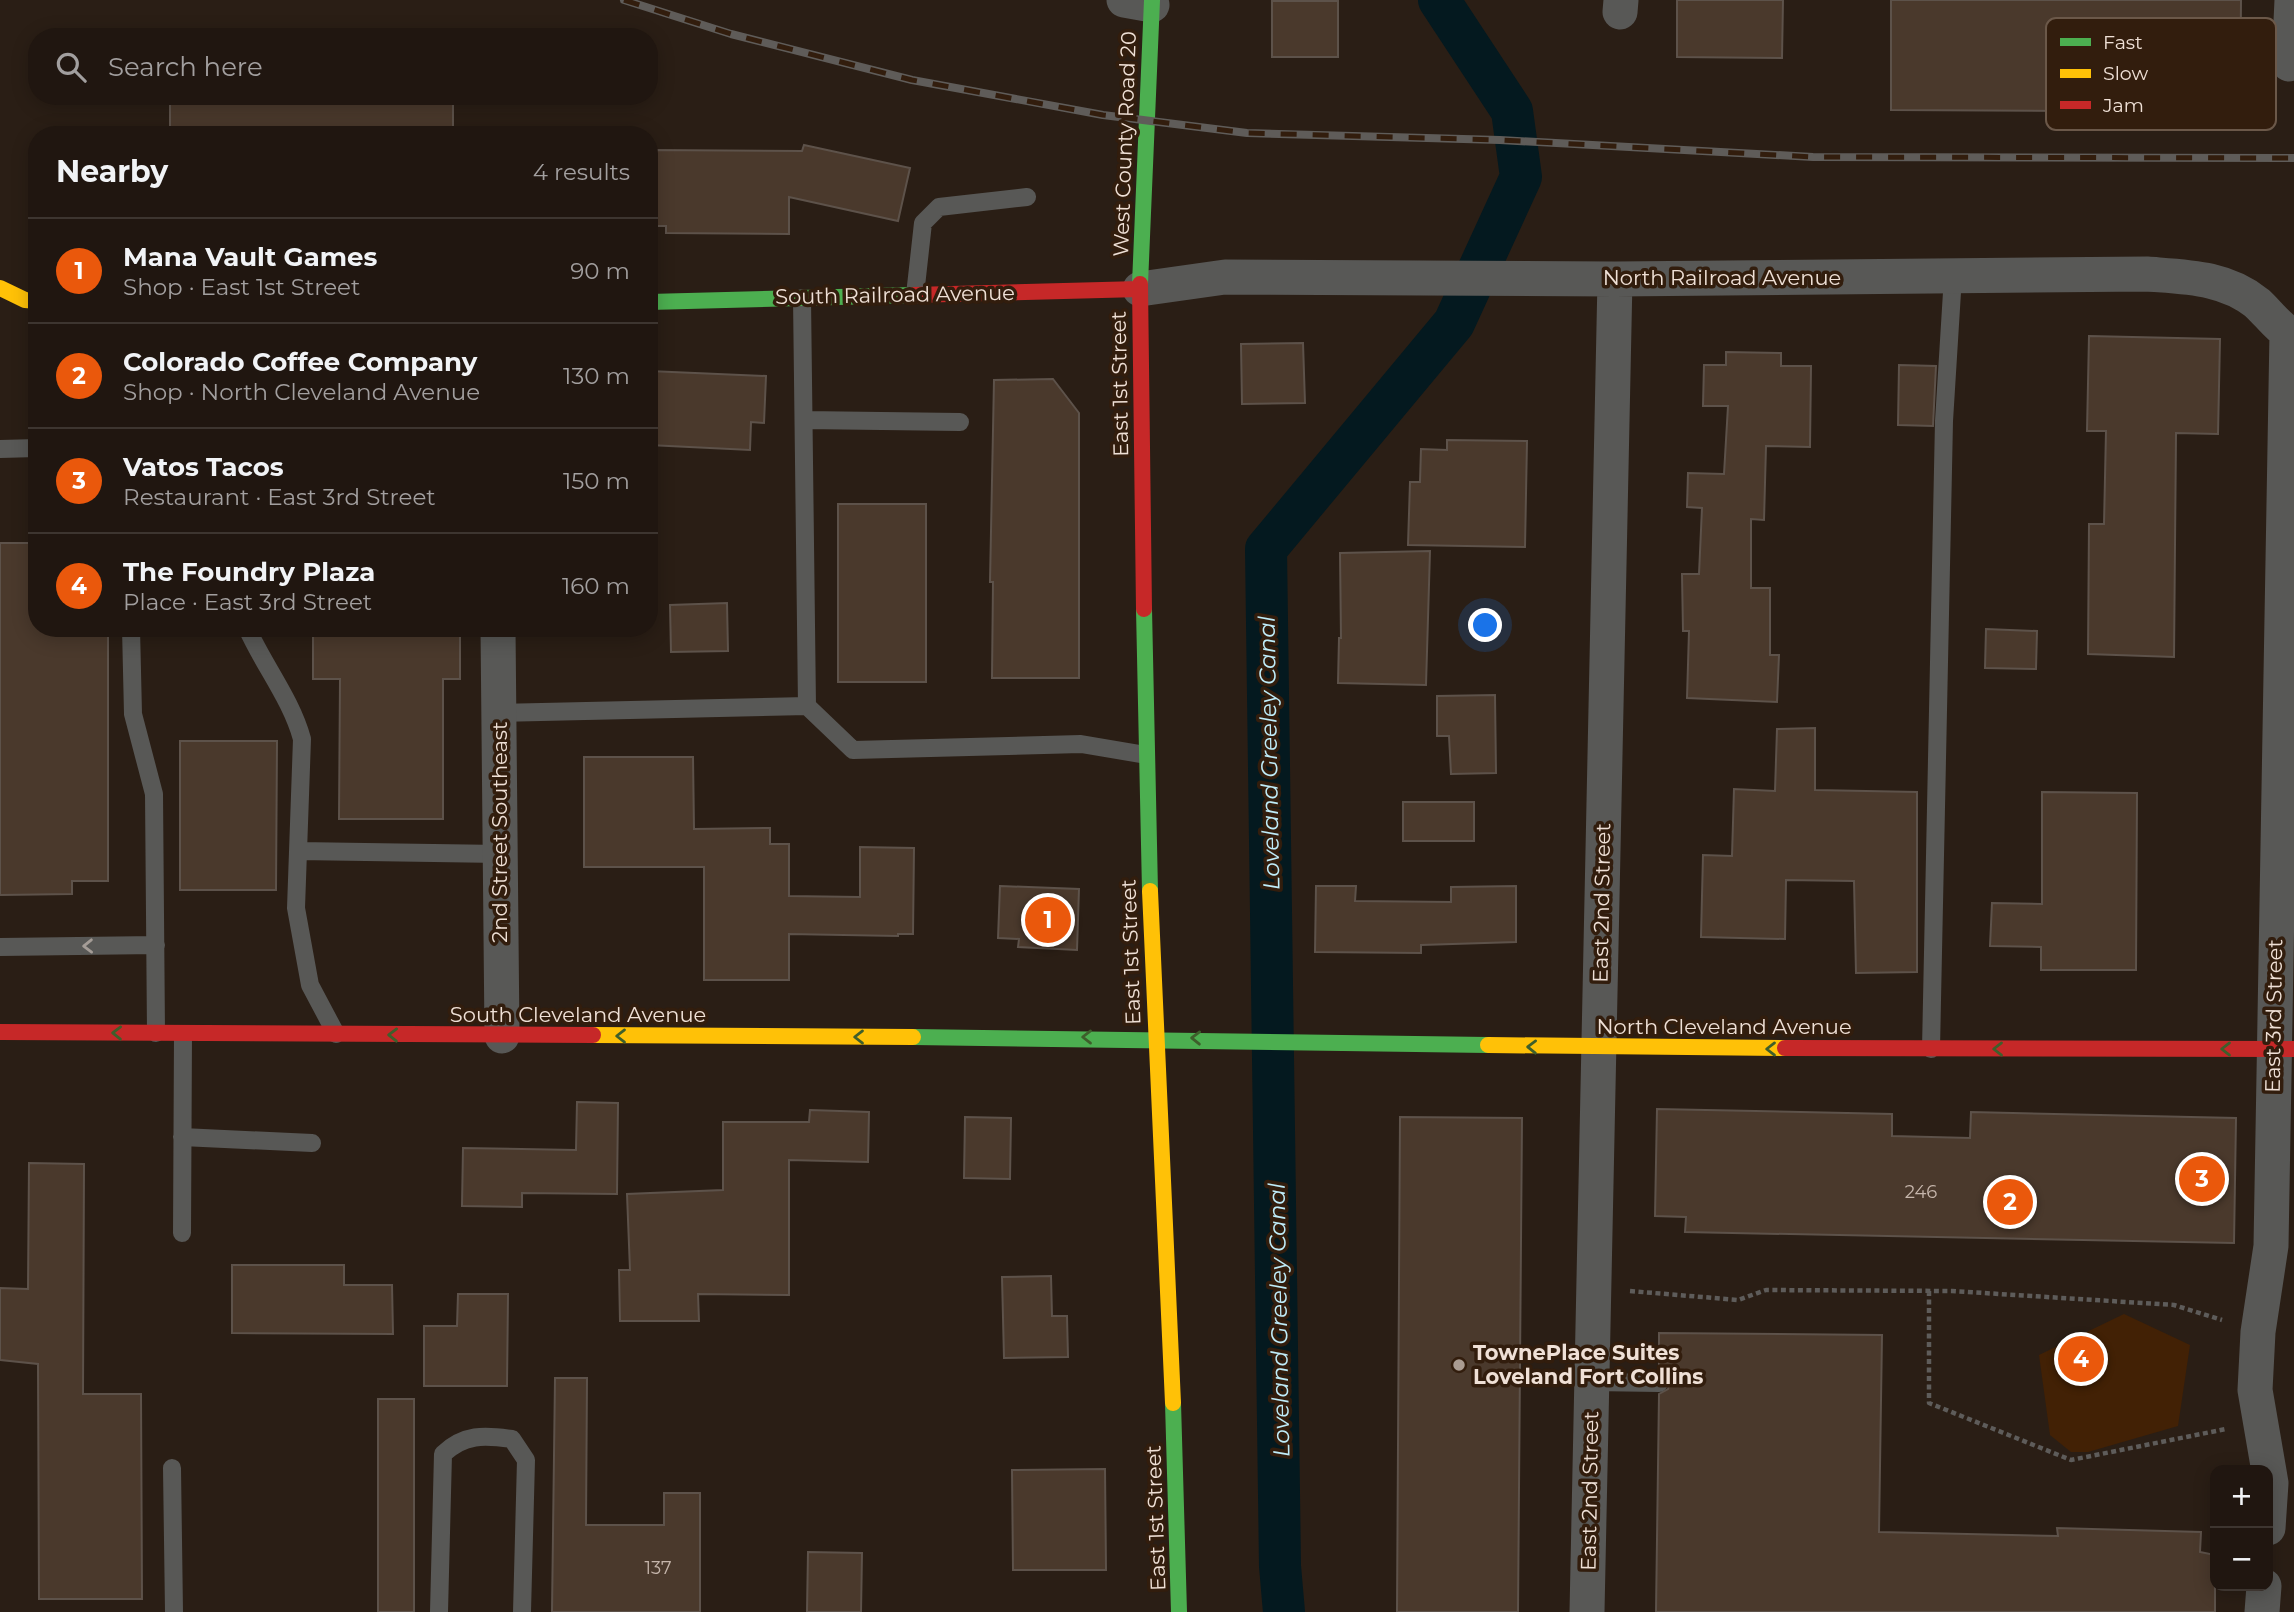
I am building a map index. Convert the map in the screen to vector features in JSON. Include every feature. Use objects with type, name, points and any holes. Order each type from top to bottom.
[{"type":"main road","name":"West County Road 20","points":[[1140,289],[1143,2]]},
{"type":"main road","points":[[0,288],[28,300]]},
{"type":"main road","name":"South Railroad Avenue","points":[[658,302],[1140,289]]},
{"type":"main road","name":"East 1st Street","points":[[1140,289],[1146,755],[1155,1038],[1177,1480],[1180,1612]]},
{"type":"main road","name":"South Cleveland Avenue","points":[[0,1032],[1155,1038]]},
{"type":"main road","name":"North Cleveland Avenue","points":[[1155,1038],[1600,1048],[2284,1049]]},
{"type":"street","points":[[2291,50],[2292,0]]},
{"type":"street","name":"North Railroad Avenue","points":[[1140,289],[1224,277],[1615,279],[2147,274],[2208,279],[2255,302],[2290,334]]},
{"type":"street","name":"East 2nd Street","points":[[1587,1612],[1615,279]]},
{"type":"street","name":"East 3rd Street","points":[[2268,1465],[2255,1390],[2258,1332],[2271,1246],[2284,1049],[2290,334]]},
{"type":"street","name":"2nd Street Southeast","points":[[498,637],[502,1036]]},
{"type":"street","points":[[2262,1612],[2264,1591]]},
{"type":"lane","points":[[915,295],[923,223],[939,207],[1027,197]]},
{"type":"lane","points":[[1931,1049],[1944,421],[1953,276]]},
{"type":"lane","points":[[802,298],[807,706]]},
{"type":"lane","points":[[804,420],[960,422]]},
{"type":"lane","points":[[0,449],[28,447]]},
{"type":"lane","points":[[131,637],[133,714],[154,794],[156,1033]]},
{"type":"lane","points":[[251,637],[265,666],[296,715],[302,738],[296,908],[310,985],[336,1035]]},
{"type":"lane","points":[[499,713],[807,706],[853,750],[1081,744],[1146,755]]},
{"type":"lane","points":[[298,851],[500,854]]},
{"type":"lane","points":[[0,947],[156,945]]},
{"type":"lane","points":[[182,1233],[183,1034]]},
{"type":"lane","points":[[182,1138],[312,1143]]},
{"type":"lane","points":[[1592,1382],[1659,1383]]},
{"type":"lane","points":[[439,1612],[443,1454],[456,1441],[491,1436],[512,1438],[526,1460],[522,1612]]},
{"type":"lane","points":[[172,1468],[174,1612]]},
{"type":"path","points":[[1594,1289],[1738,1300],[1766,1290],[1929,1291],[2174,1305],[2258,1332]]},
{"type":"path","points":[[1929,1291],[1929,1403],[2071,1460],[2261,1422]]},
{"type":"shaded area","points":[[2124,1314],[2190,1345],[2178,1426],[2088,1452],[2071,1452],[2050,1435],[2039,1355]]},
{"type":"building","points":[[1677,0],[1783,0],[1782,58],[1677,57]]},
{"type":"building","points":[[1891,0],[2241,0],[2241,18],[2046,18],[2046,111],[1891,110]]},
{"type":"building","points":[[1272,1],[1338,1],[1338,57],[1272,57]]},
{"type":"building","points":[[170,105],[453,105],[453,126],[170,126]]},
{"type":"building","points":[[804,145],[910,168],[898,221],[789,197],[789,234],[666,233],[666,226],[658,226],[658,150],[802,151]]},
{"type":"building","points":[[2089,336],[2220,339],[2218,434],[2176,433],[2174,657],[2088,654],[2089,524],[2104,524],[2106,431],[2087,431]]},
{"type":"building","points":[[1303,343],[1305,403],[1242,404],[1241,344]]},
{"type":"building","points":[[1726,352],[1781,353],[1781,366],[1811,366],[1810,447],[1766,446],[1764,520],[1751,519],[1751,588],[1770,588],[1770,655],[1779,655],[1777,702],[1687,698],[1689,631],[1683,631],[1682,574],[1699,574],[1702,508],[1687,507],[1688,473],[1724,474],[1728,406],[1703,406],[1704,365],[1726,365]]},
{"type":"building","points":[[1899,365],[1936,366],[1933,426],[1898,425]]},
{"type":"building","points":[[658,371],[766,376],[764,423],[751,422],[750,450],[658,445]]},
{"type":"building","points":[[1053,379],[1079,413],[1079,678],[992,678],[993,582],[990,582],[994,380]]},
{"type":"building","points":[[1447,440],[1527,441],[1525,547],[1408,545],[1410,482],[1420,482],[1421,449],[1447,450]]},
{"type":"building","points":[[838,504],[926,504],[926,682],[838,682]]},
{"type":"building","points":[[0,543],[28,543],[28,637],[108,637],[108,881],[72,881],[72,894],[0,895]]},
{"type":"building","points":[[1430,551],[1426,685],[1338,683],[1341,638],[1340,553]]},
{"type":"building","points":[[727,603],[728,651],[671,652],[670,605]]},
{"type":"building","points":[[1986,629],[2037,631],[2036,669],[1985,668]]},
{"type":"building","points":[[313,637],[460,637],[460,679],[443,679],[443,819],[339,819],[340,679],[313,679]]},
{"type":"building","points":[[1495,695],[1496,773],[1451,774],[1449,736],[1437,736],[1437,696]]},
{"type":"building","points":[[1815,728],[1815,790],[1917,792],[1917,972],[1856,973],[1854,881],[1786,880],[1785,939],[1701,937],[1703,855],[1732,856],[1734,789],[1775,791],[1777,729]]},
{"type":"building","points":[[180,741],[277,741],[276,890],[180,890]]},
{"type":"building","points":[[584,757],[693,757],[694,829],[770,828],[770,844],[789,844],[789,896],[860,897],[860,847],[914,848],[913,934],[789,934],[789,980],[704,980],[704,867],[584,867]]},
{"type":"building","points":[[2042,792],[2137,793],[2136,970],[2041,970],[2041,947],[1990,946],[1992,903],[2042,904]]},
{"type":"building","points":[[1403,802],[1474,802],[1474,841],[1403,841]]},
{"type":"building","points":[[1000,886],[1079,889],[1077,950],[1018,947],[1019,939],[998,938]]},
{"type":"building","points":[[1316,886],[1356,886],[1355,901],[1451,902],[1451,887],[1516,886],[1516,942],[1421,945],[1421,953],[1315,952]]},
{"type":"building","points":[[577,1102],[618,1103],[617,1194],[522,1193],[522,1207],[462,1206],[463,1148],[576,1150]]},
{"type":"building","points":[[1657,1109],[1892,1114],[1892,1136],[1970,1138],[1971,1112],[2236,1118],[2234,1243],[1685,1232],[1686,1217],[1655,1216]]},
{"type":"building","points":[[810,1110],[869,1112],[868,1162],[789,1160],[789,1295],[698,1294],[699,1321],[620,1321],[619,1270],[630,1270],[627,1194],[723,1190],[723,1122],[809,1122]]},
{"type":"building","points":[[965,1117],[1011,1118],[1010,1179],[964,1178]]},
{"type":"building","name":"TownePlace Suites Loveland Fort Collins","points":[[1400,1117],[1522,1118],[1518,1612],[1397,1612]]},
{"type":"building","points":[[29,1163],[84,1164],[83,1394],[141,1394],[142,1599],[39,1599],[38,1364],[0,1360],[0,1288],[28,1289]]},
{"type":"building","points":[[232,1265],[344,1265],[344,1285],[392,1285],[393,1334],[232,1333]]},
{"type":"building","points":[[1051,1276],[1052,1316],[1067,1316],[1068,1357],[1004,1358],[1002,1277]]},
{"type":"building","points":[[458,1294],[508,1294],[507,1386],[424,1386],[424,1326],[457,1326]]},
{"type":"building","points":[[1659,1333],[1882,1335],[1879,1532],[2058,1536],[2057,1528],[2201,1532],[2200,1552],[2210,1554],[2210,1591],[2215,1591],[2215,1612],[1656,1612],[1659,1394],[1668,1389],[1670,1382],[1665,1374],[1659,1372]]},
{"type":"building","points":[[555,1378],[587,1378],[586,1525],[664,1525],[664,1493],[700,1493],[700,1612],[552,1612]]},
{"type":"building","points":[[378,1399],[414,1399],[414,1612],[378,1612]]},
{"type":"building","points":[[1105,1469],[1106,1570],[1013,1570],[1012,1470]]},
{"type":"building","points":[[808,1552],[862,1553],[861,1612],[807,1612]]},
{"type":"waterway","name":"Loveland Greeley Canal","points":[[1284,1612],[1280,1566],[1266,549],[1454,323],[1521,177],[1512,111],[1439,0]]},
{"type":"railway","points":[[624,0],[731,34],[912,80],[1103,115],[1247,133],[1500,140],[1813,157],[2294,158]]},
{"type":"traffic: fast","points":[[1140,284],[1152,0]]},
{"type":"traffic: fast","points":[[658,302],[913,295]]},
{"type":"traffic: fast","points":[[1144,609],[1150,891]]},
{"type":"traffic: fast","points":[[913,1037],[1488,1045]]},
{"type":"traffic: fast","points":[[1173,1403],[1179,1612]]},
{"type":"traffic: slow","points":[[0,288],[28,300]]},
{"type":"traffic: slow","points":[[1150,891],[1173,1403]]},
{"type":"traffic: slow","points":[[593,1035],[913,1037]]},
{"type":"traffic: slow","points":[[1488,1045],[1785,1048]]},
{"type":"traffic: jam","points":[[1140,284],[1144,609]]},
{"type":"traffic: jam","points":[[913,295],[1140,289]]},
{"type":"traffic: jam","points":[[0,1032],[593,1035]]},
{"type":"traffic: jam","points":[[1785,1048],[2294,1049]]},
{"type":"place","name":"Mana Vault Games","points":[[1048,920]]},
{"type":"place","name":"Vatos Tacos","points":[[2202,1179]]},
{"type":"place","name":"Colorado Coffee Company","points":[[2010,1202]]},
{"type":"place","name":"The Foundry Plaza","points":[[2081,1359]]},
{"type":"place","name":"TownePlace Suites Loveland Fort Collins","points":[[1459,1365]]}]
